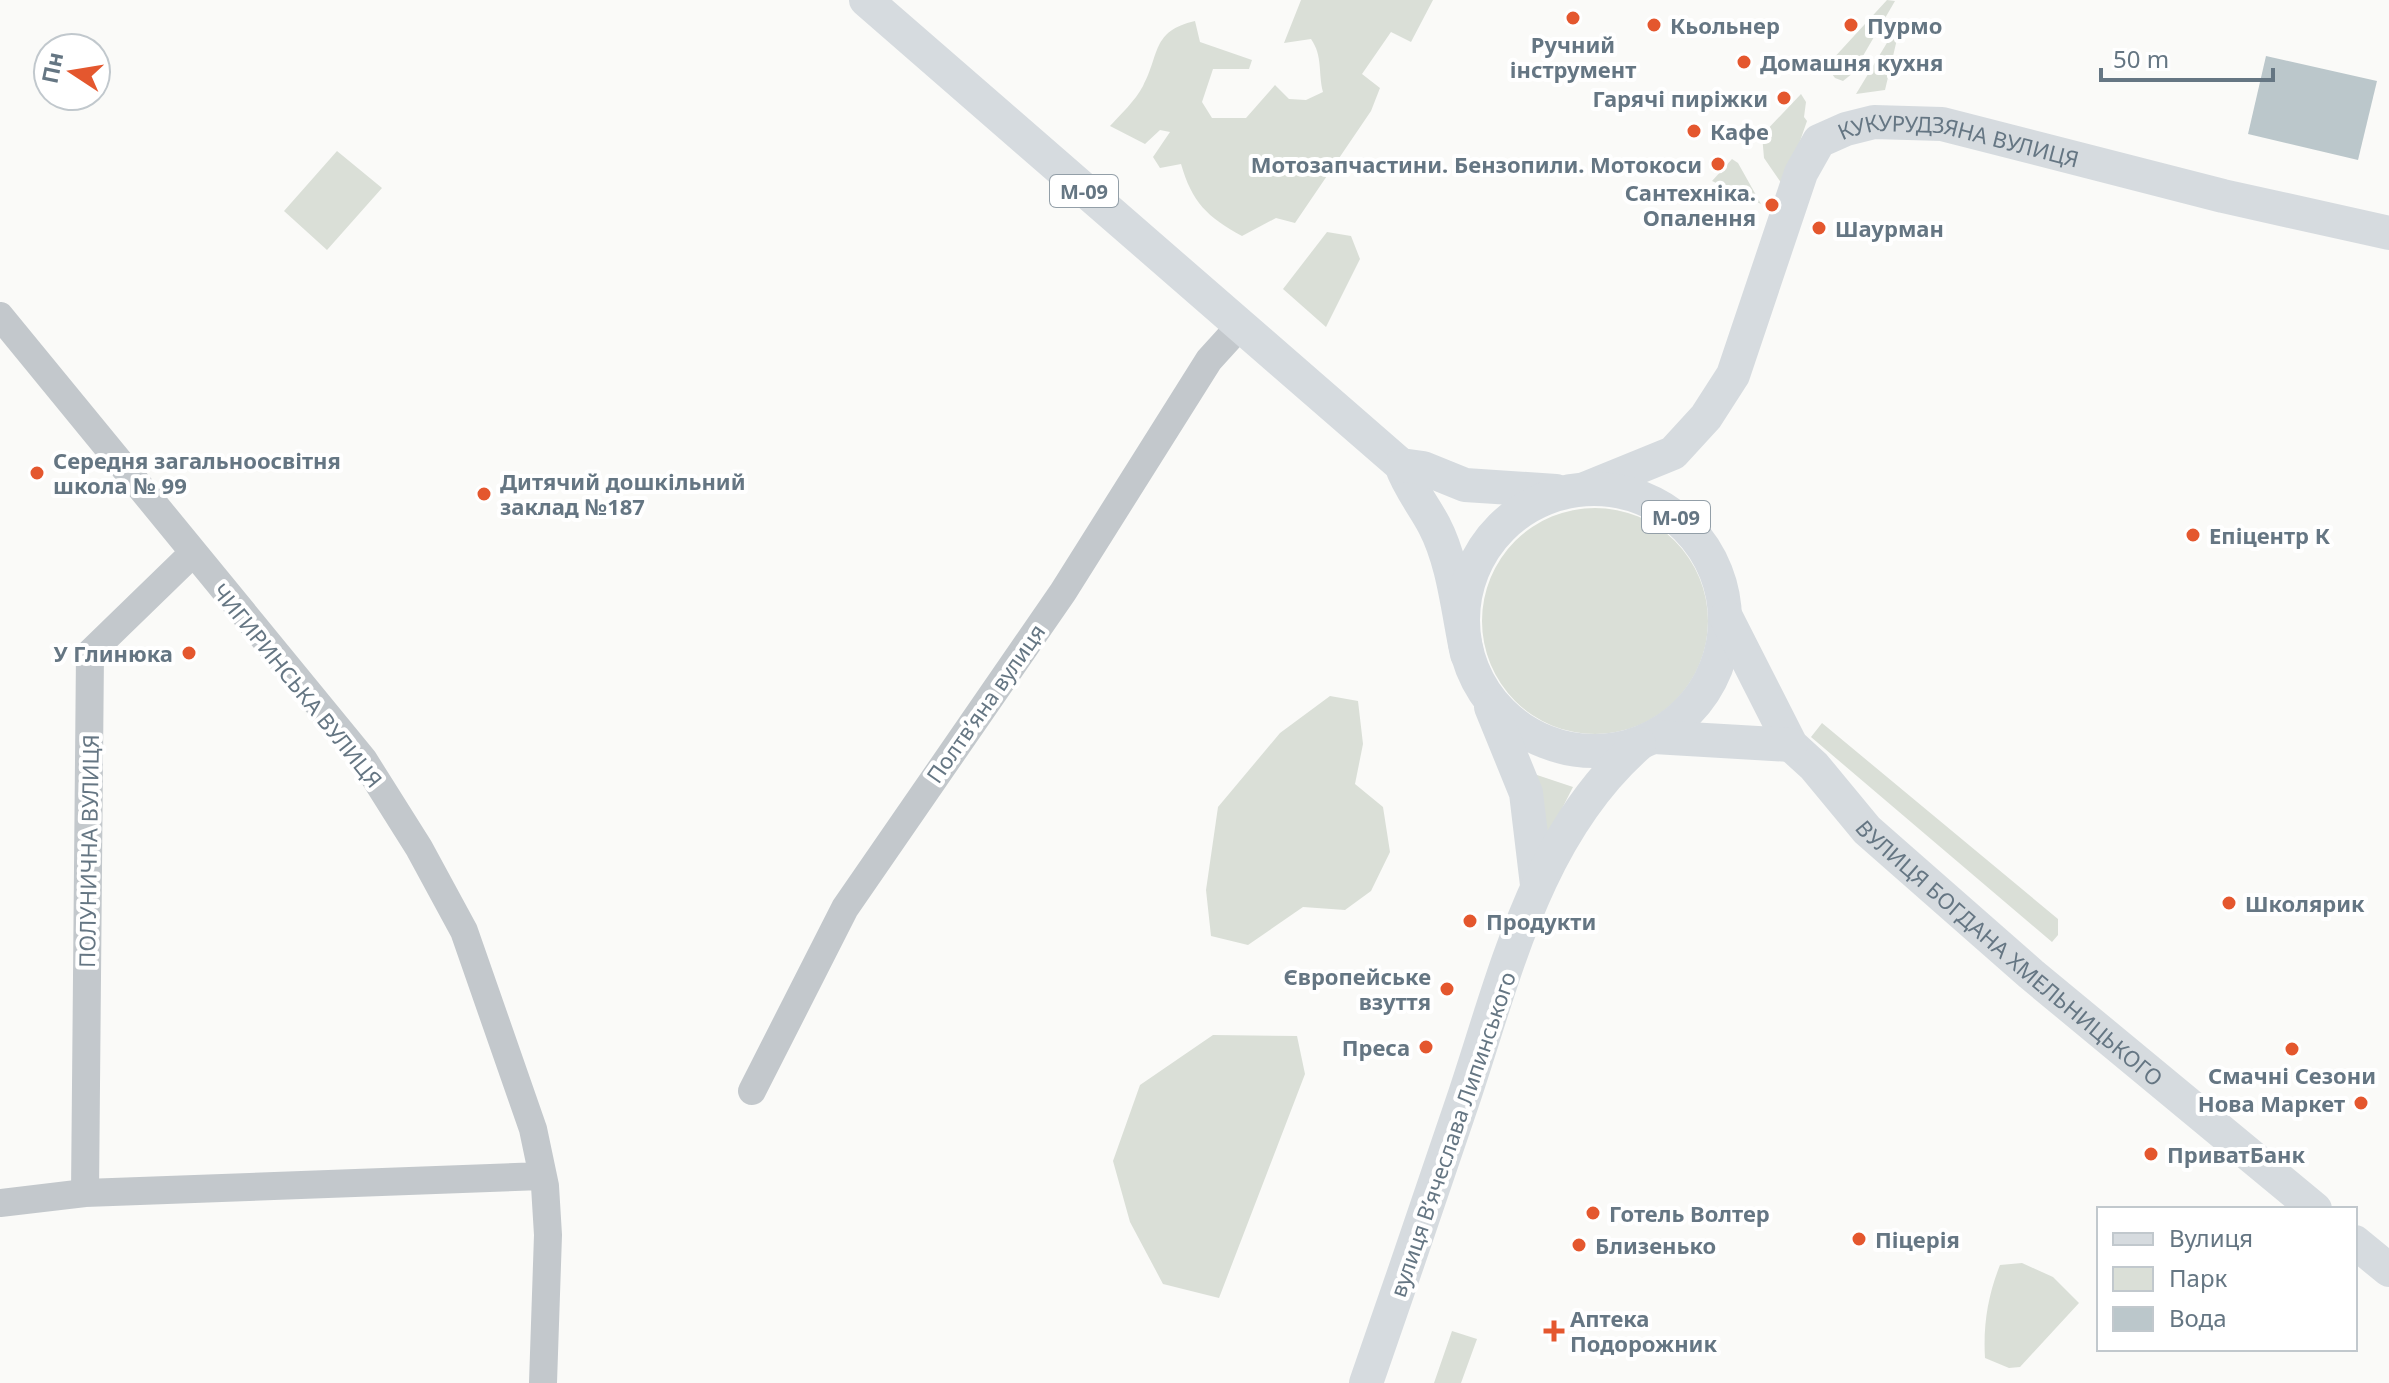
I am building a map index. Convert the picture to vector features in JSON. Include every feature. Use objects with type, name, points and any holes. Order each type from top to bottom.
[{"type":"main road","name":"М-09","points":[[866,0],[1401,465],[1408,486],[1435,526],[1447,563],[1467,654],[1486,695],[1505,717],[1528,734],[1554,746],[1582,752],[1611,751],[1647,741],[1791,745]]},
{"type":"main road","name":"КУКУРУДЗЯНА ВУЛИЦЯ","points":[[1577,490],[1673,453],[1706,417],[1733,375],[1801,173],[1819,141],[1846,129],[1874,122],[1942,124],[2223,196],[2389,233]]},
{"type":"main road","name":"М-09","points":[[1401,465],[1423,468],[1465,485],[1619,491],[1649,500],[1676,517],[1699,540],[1715,567],[1726,617]]},
{"type":"main road","points":[[1467,654],[1463,624],[1466,594],[1483,552],[1512,517],[1538,501],[1577,490]]},
{"type":"main road","points":[[1647,741],[1679,721],[1699,700],[1719,661],[1726,617]]},
{"type":"main road","name":"ВУЛИЦЯ БОГДАНА ХМЕЛЬНИЦЬКОГО","points":[[1726,617],[1791,745],[1814,766],[1867,830],[2031,974],[2313,1207]]},
{"type":"main road","name":"вулиця Вʼячеслава Липинського","points":[[1486,695],[1526,793],[1537,885]]},
{"type":"main road","name":"вулиця Вʼячеслава Липинського","points":[[1366,1383],[1537,885],[1587,797],[1611,768],[1647,741]]},
{"type":"main road","points":[[2357,1244],[2389,1270]]},
{"type":"street","name":"ЧИГИРИНСЬКА ВУЛИЦЯ","points":[[0,316],[363,759],[419,848],[464,931],[533,1129],[542,1176],[548,1235],[543,1383]]},
{"type":"street","name":"Полтвʼяна вулиця","points":[[752,1091],[845,908],[1063,592],[1209,360],[1239,327]]},
{"type":"street","name":"ПОЛУНИЧНА ВУЛИЦЯ","points":[[85,1193],[90,653],[193,553]]},
{"type":"street","points":[[0,1203],[85,1193],[542,1176]]},
{"type":"green space","points":[[1301,0],[1433,0],[1411,42],[1391,32],[1362,74],[1380,88],[1371,111],[1295,223],[1276,218],[1242,236],[1202,207],[1190,189],[1181,164],[1160,168],[1153,157],[1170,132],[1160,130],[1145,144],[1110,126],[1140,92],[1164,38],[1181,25],[1195,21],[1200,42],[1252,60],[1249,69],[1213,69],[1202,102],[1212,118],[1246,118],[1275,85],[1289,99],[1306,100],[1323,92],[1319,58],[1311,39],[1284,43]]},
{"type":"green space","points":[[1887,0],[1895,1],[1853,73],[1843,81],[1835,78],[1829,70],[1831,61]]},
{"type":"green space","points":[[1902,18],[1885,90],[1856,94]]},
{"type":"green space","points":[[1801,94],[1806,102],[1804,117],[1807,121],[1784,187],[1764,158],[1762,135]]},
{"type":"green space","points":[[337,151],[382,188],[327,250],[284,211]]},
{"type":"green space","points":[[1732,159],[1738,163],[1761,204],[1712,181]]},
{"type":"green space","points":[[1327,232],[1351,236],[1360,259],[1326,327],[1283,289]]},
{"type":"green space","points":[[1595,508],[1617,510],[1638,517],[1658,527],[1675,541],[1689,558],[1699,578],[1706,599],[1706,643],[1699,664],[1689,684],[1675,701],[1658,715],[1638,725],[1617,732],[1595,734],[1573,732],[1552,725],[1532,715],[1515,701],[1501,684],[1491,664],[1484,643],[1482,621],[1484,599],[1491,578],[1501,558],[1515,541],[1532,527],[1552,517],[1573,510]]},
{"type":"green space","points":[[1330,696],[1358,701],[1363,744],[1355,784],[1383,807],[1390,852],[1371,891],[1345,910],[1303,907],[1248,945],[1211,936],[1206,890],[1218,807],[1280,733]]},
{"type":"green space","points":[[1822,723],[2058,919],[2058,935],[2052,942],[1811,737]]},
{"type":"green space","points":[[1531,773],[1573,787],[1546,840]]},
{"type":"green space","points":[[1213,1035],[1297,1036],[1305,1074],[1219,1298],[1163,1284],[1130,1222],[1113,1161],[1140,1085]]},
{"type":"green space","points":[[2022,1263],[2053,1277],[2079,1303],[2020,1367],[2009,1368],[1985,1358],[1986,1322],[1989,1299],[2000,1265]]},
{"type":"green space","points":[[1452,1331],[1477,1339],[1461,1383],[1434,1383]]},
{"type":"water","points":[[2266,56],[2377,81],[2358,160],[2248,134]]},
{"type":"place","name":"Ручний інструмент","points":[[1573,18]]},
{"type":"place","name":"Кьольнер","points":[[1654,25]]},
{"type":"place","name":"Пурмо","points":[[1851,25]]},
{"type":"place","name":"Домашня кухня","points":[[1744,62]]},
{"type":"place","name":"Гарячі пиріжки","points":[[1784,98]]},
{"type":"place","name":"Кафе","points":[[1694,131]]},
{"type":"place","name":"Мотозапчастини. Бензопили. Мотокоси","points":[[1718,164]]},
{"type":"place","name":"Сантехніка. Опалення","points":[[1772,205]]},
{"type":"place","name":"Шаурман","points":[[1819,228]]},
{"type":"place","name":"Середня загальноосвітня школа № 99","points":[[37,473]]},
{"type":"place","name":"Дитячий дошкільний заклад №187","points":[[484,494]]},
{"type":"place","name":"Епіцентр К","points":[[2193,535]]},
{"type":"place","name":"У Глинюка","points":[[189,653]]},
{"type":"place","name":"Школярик","points":[[2229,903]]},
{"type":"place","name":"Продукти","points":[[1470,921]]},
{"type":"place","name":"Європейське взуття","points":[[1447,989]]},
{"type":"place","name":"Преса","points":[[1426,1047]]},
{"type":"place","name":"Смачні Сезони","points":[[2292,1049]]},
{"type":"place","name":"Нова Маркет","points":[[2361,1103]]},
{"type":"place","name":"ПриватБанк","points":[[2151,1154]]},
{"type":"place","name":"Готель Волтер","points":[[1593,1213]]},
{"type":"place","name":"Піцерія","points":[[1859,1239]]},
{"type":"place","name":"Близенько","points":[[1579,1245]]},
{"type":"place","name":"Аптека Подорожник","points":[[1554,1331]]}]
